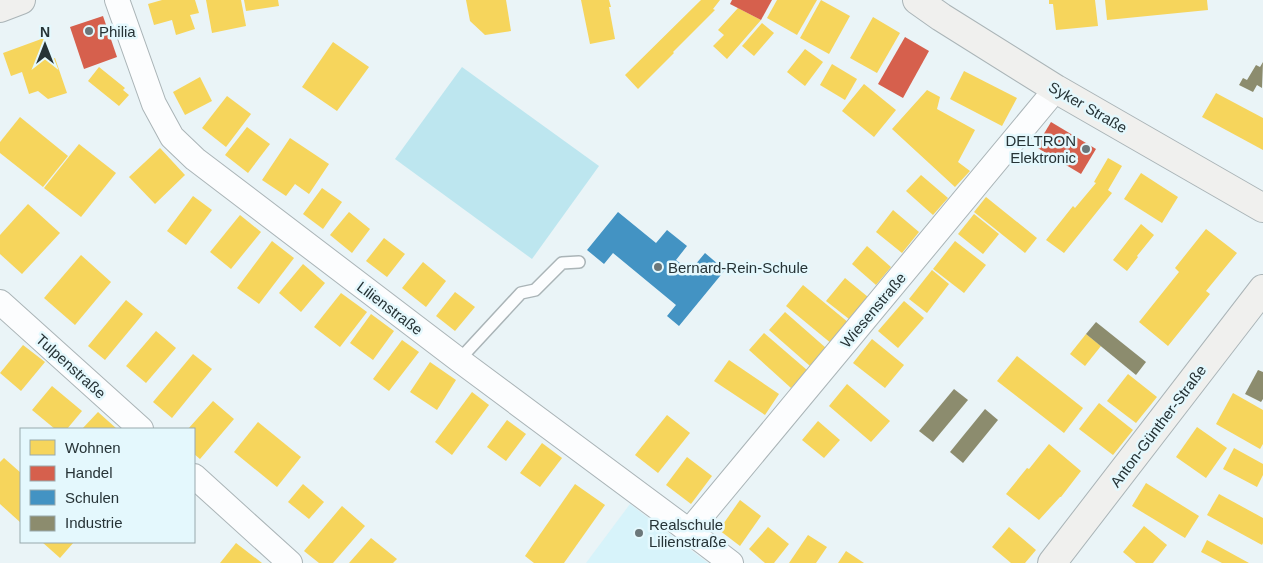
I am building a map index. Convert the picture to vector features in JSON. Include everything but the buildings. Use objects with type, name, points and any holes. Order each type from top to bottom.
[{"type":"main road","points":[[0,8],[21,0]]},
{"type":"main road","name":"Syker Straße","points":[[917,0],[1056,89],[1263,208]]},
{"type":"main road","name":"Anton-Günther-Straße","points":[[1052,563],[1263,289]]},
{"type":"street","name":"Lilienstraße","points":[[117,0],[154,104],[172,137],[195,159],[730,563]]},
{"type":"street","name":"Wiesenstraße","points":[[689,531],[1056,89]]},
{"type":"street","name":"Tulpenstraße","points":[[0,302],[141,428]]},
{"type":"street","points":[[195,477],[290,563]]},
{"type":"lane","points":[[459,360],[521,293],[535,290],[562,263],[579,262]]},
{"type":"shaded area","points":[[462,67],[599,166],[532,259],[395,159]]},
{"type":"shaded area","name":"Realschule Lilienstraße","points":[[630,504],[708,563],[586,563]]},
{"type":"place","name":"Philia","points":[[89,31]]},
{"type":"place","name":"DELTRON Elektronic","points":[[1086,149]]},
{"type":"place","name":"Bernard-Rein-Schule","points":[[658,267]]},
{"type":"place","name":"Realschule Lilienstraße","points":[[639,533]]}]
